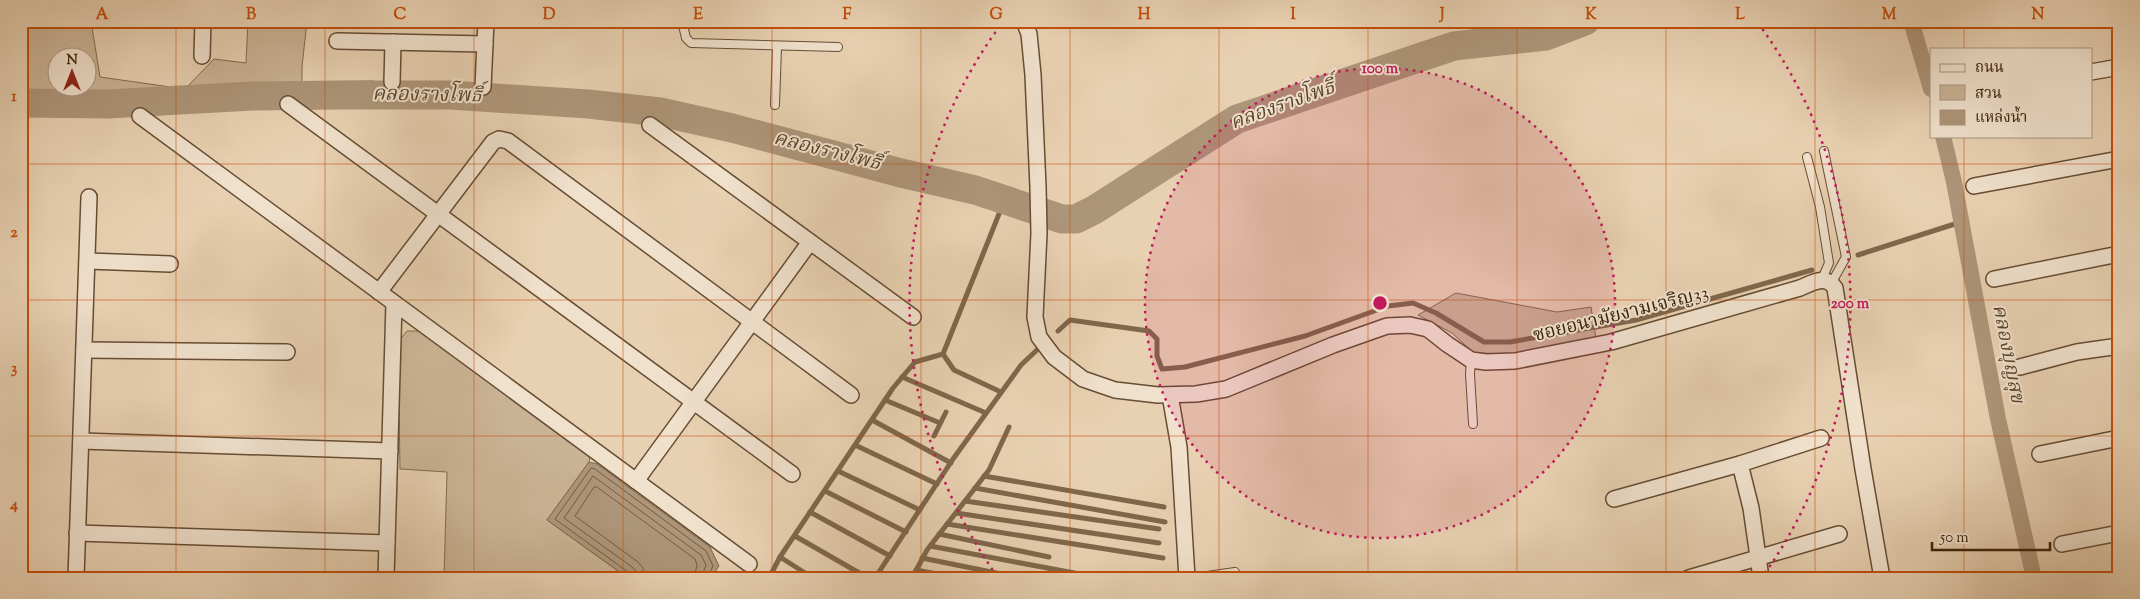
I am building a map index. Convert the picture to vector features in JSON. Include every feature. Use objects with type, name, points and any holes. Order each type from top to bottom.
[{"type":"street","points":[[202,56],[203,21]]},
{"type":"street","points":[[483,88],[486,21]]},
{"type":"street","points":[[1024,21],[1029,34],[1033,75],[1038,187],[1039,233],[1035,317],[1039,337],[1054,357],[1083,379],[1115,390],[1158,395],[1196,394],[1226,389],[1387,326],[1410,325],[1428,329],[1471,360]]},
{"type":"street","points":[[337,41],[485,44]]},
{"type":"street","points":[[392,82],[393,42]]},
{"type":"street","points":[[2092,72],[2119,67]]},
{"type":"street","points":[[288,104],[792,474]]},
{"type":"street","points":[[140,116],[749,564]]},
{"type":"street","points":[[650,125],[913,317]]},
{"type":"street","points":[[379,292],[492,142],[499,139],[508,141],[851,395]]},
{"type":"street","points":[[1974,186],[2119,159]]},
{"type":"street","points":[[76,578],[89,197]]},
{"type":"street","points":[[636,482],[810,242]]},
{"type":"street","points":[[1994,279],[2119,254]]},
{"type":"street","points":[[88,261],[170,264]]},
{"type":"street","points":[[1827,281],[1835,288],[1862,469],[1882,578]]},
{"type":"street","name":"ซอยอนามัยงามเจริญ33","points":[[1471,360],[1486,362],[1515,361],[1611,342],[1827,281]]},
{"type":"street","points":[[386,578],[394,303]]},
{"type":"street","points":[[2020,366],[2077,352],[2119,346]]},
{"type":"street","points":[[84,350],[286,352]]},
{"type":"street","points":[[1170,395],[1179,447],[1187,578]]},
{"type":"street","points":[[1614,499],[1740,464],[1821,438]]},
{"type":"street","points":[[2040,454],[2119,438]]},
{"type":"street","points":[[81,441],[390,451]]},
{"type":"street","points":[[1740,464],[1751,508],[1761,578]]},
{"type":"street","points":[[77,533],[387,543]]},
{"type":"street","points":[[2062,544],[2119,533]]},
{"type":"street","points":[[1689,578],[1839,534]]},
{"type":"lane","points":[[682,21],[686,38],[691,42],[777,47],[838,47]]},
{"type":"lane","points":[[775,105],[777,47]]},
{"type":"lane","points":[[1824,151],[1846,257],[1827,281]]},
{"type":"lane","points":[[1807,157],[1820,207],[1830,263],[1827,281]]},
{"type":"lane","points":[[1471,360],[1473,424]]},
{"type":"lane","points":[[1193,578],[1235,572]]},
{"type":"green space","points":[[21,21],[91,21],[95,48],[48,48],[48,98],[21,98]]},
{"type":"green space","points":[[248,21],[307,21],[302,82],[373,81],[402,90],[275,89],[98,97],[98,65],[100,77],[185,89],[214,59],[246,63]]},
{"type":"green space","points":[[1456,293],[1557,312],[1591,307],[1596,338],[1512,354],[1474,353],[1452,333],[1418,315]]},
{"type":"green space","points":[[407,331],[423,331],[590,457],[589,462],[547,520],[618,571],[615,578],[444,578],[447,472],[400,469],[398,342]]},
{"type":"water","points":[[589,462],[597,464],[710,547],[719,566],[711,578],[628,578],[547,520]]},
{"type":"waterway","name":"คลองรางโพธิ์","points":[[21,103],[108,104],[252,96],[450,95],[588,104],[660,112],[732,128],[901,173],[975,190],[1062,219],[1076,219],[1094,210],[1237,119],[1454,46],[1546,36],[1585,21]]},
{"type":"waterway","name":"คลองบุญสุข","points":[[1911,21],[1930,86]]},
{"type":"waterway","name":"คลองบุญสุข","points":[[1943,138],[1954,182],[1998,419],[2034,578]]},
{"type":"waterway","points":[[769,578],[780,557],[893,388],[915,362],[943,354],[1005,199]]},
{"type":"waterway","points":[[1858,255],[1961,222]]},
{"type":"waterway","points":[[1058,331],[1070,320],[1149,331],[1157,339],[1157,356],[1162,369],[1185,367],[1305,336],[1388,306],[1413,303],[1436,313],[1484,342],[1510,342],[1636,320],[1812,270]]},
{"type":"waterway","points":[[875,578],[953,459],[1021,365],[1038,349]]},
{"type":"waterway","points":[[943,354],[954,370],[1001,392]]},
{"type":"waterway","points":[[902,377],[986,413]]},
{"type":"waterway","points":[[885,400],[940,423]]},
{"type":"waterway","points":[[934,436],[946,412]]},
{"type":"waterway","points":[[872,420],[951,463]]},
{"type":"waterway","points":[[912,578],[927,550],[989,470],[1009,427]]},
{"type":"waterway","points":[[855,445],[937,484]]},
{"type":"waterway","points":[[838,471],[920,510]]},
{"type":"waterway","points":[[984,476],[1164,507]]},
{"type":"waterway","points":[[975,488],[1165,522]]},
{"type":"waterway","points":[[825,491],[906,532]]},
{"type":"waterway","points":[[965,501],[1159,529]]},
{"type":"waterway","points":[[810,512],[890,556]]},
{"type":"waterway","points":[[956,513],[1159,543]]},
{"type":"waterway","points":[[947,524],[1163,558]]},
{"type":"waterway","points":[[939,534],[1049,557]]},
{"type":"waterway","points":[[795,536],[868,578]]},
{"type":"waterway","points":[[930,546],[1101,578]]},
{"type":"waterway","points":[[780,557],[813,578]]},
{"type":"waterway","points":[[922,558],[1021,578]]},
{"type":"waterway","points":[[916,570],[958,578]]}]
